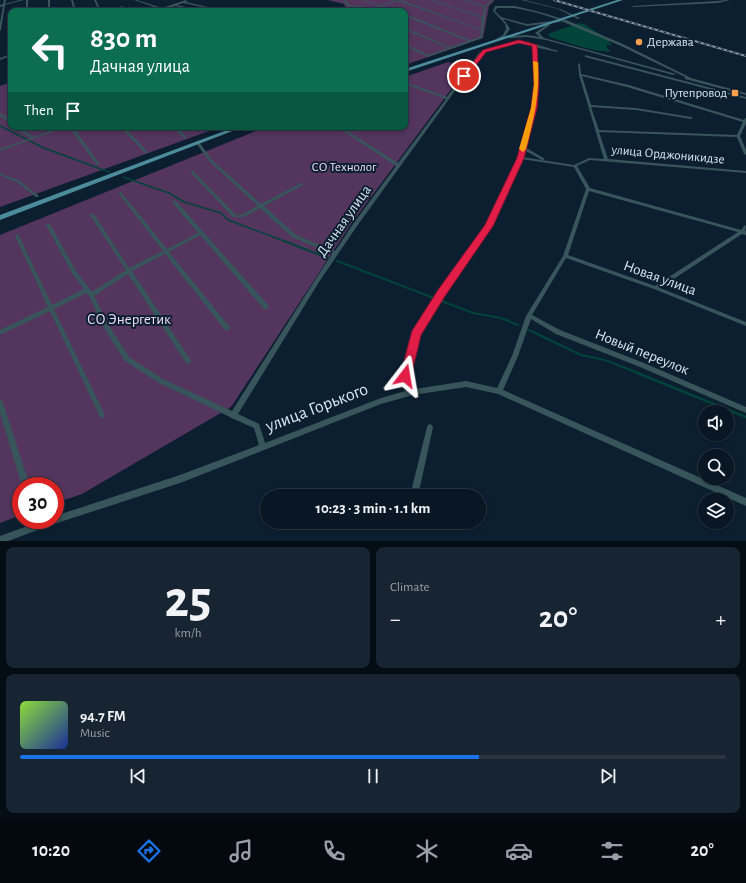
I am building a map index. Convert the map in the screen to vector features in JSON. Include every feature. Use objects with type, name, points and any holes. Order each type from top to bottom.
[{"type":"main road","points":[[408,70],[621,0]]},
{"type":"main road","points":[[0,218],[232,130]]},
{"type":"street","points":[[0,30],[5,0]]},
{"type":"street","points":[[0,6],[23,0]]},
{"type":"street","points":[[135,0],[161,8]]},
{"type":"street","points":[[167,8],[189,0]]},
{"type":"street","points":[[344,0],[349,6],[360,8]]},
{"type":"street","points":[[363,0],[386,8]]},
{"type":"street","points":[[376,8],[399,0],[482,30]]},
{"type":"street","points":[[431,0],[484,18]]},
{"type":"street","points":[[464,0],[485,7]]},
{"type":"street","points":[[408,47],[428,56],[481,37],[485,7],[492,0]]},
{"type":"street","points":[[522,0],[559,9],[585,21]]},
{"type":"street","points":[[633,6],[718,2],[729,0]]},
{"type":"street","points":[[183,1],[212,8]]},
{"type":"street","points":[[491,43],[504,36],[508,29],[506,24],[494,9],[502,4],[512,2]]},
{"type":"street","points":[[517,2],[546,7],[579,18]]},
{"type":"street","points":[[175,5],[190,8]]},
{"type":"street","points":[[120,6],[126,8]]},
{"type":"street","points":[[408,16],[471,40]]},
{"type":"street","points":[[500,17],[527,25],[562,20]]},
{"type":"street","points":[[546,39],[537,33],[550,24]]},
{"type":"street","points":[[408,31],[450,47]]},
{"type":"street","points":[[612,35],[673,72]]},
{"type":"street","points":[[510,36],[527,36],[546,39],[673,72],[746,94]]},
{"type":"street","name":"Дачная улица","points":[[232,416],[336,254],[398,165],[480,54],[485,51],[519,42],[557,51]]},
{"type":"street","points":[[413,392],[405,376],[416,334],[441,293],[488,226],[520,158],[534,108],[536,84],[534,45]]},
{"type":"street","points":[[586,56],[746,98]]},
{"type":"street","points":[[579,64],[580,75],[606,160]]},
{"type":"street","points":[[580,75],[628,86],[745,120],[738,136],[746,154]]},
{"type":"street","points":[[408,84],[447,98]]},
{"type":"street","points":[[589,106],[636,109],[691,118]]},
{"type":"street","points":[[0,114],[8,120]]},
{"type":"street","points":[[20,130],[34,138]]},
{"type":"street","points":[[0,150],[56,130]]},
{"type":"street","points":[[73,130],[98,164]]},
{"type":"street","points":[[125,130],[146,152]]},
{"type":"street","points":[[177,130],[185,137]]},
{"type":"street","points":[[344,130],[398,165]]},
{"type":"street","points":[[597,131],[738,136]]},
{"type":"street","points":[[198,143],[211,161],[294,236],[336,254]]},
{"type":"street","points":[[523,148],[545,161]]},
{"type":"street","points":[[520,158],[575,166],[588,189],[745,230]]},
{"type":"street","name":"улица Орджоникидзе","points":[[575,166],[589,158],[746,172]]},
{"type":"street","points":[[192,172],[235,216],[242,216],[302,184]]},
{"type":"street","points":[[0,174],[19,182],[37,196]]},
{"type":"street","points":[[499,391],[515,356],[529,316],[565,256],[588,189]]},
{"type":"street","points":[[120,192],[227,328]]},
{"type":"street","points":[[174,202],[266,307]]},
{"type":"street","points":[[92,215],[188,361]]},
{"type":"street","points":[[48,225],[74,272],[89,292],[106,326],[127,359],[161,381],[232,416],[256,426],[263,446]]},
{"type":"street","points":[[656,288],[745,230]]},
{"type":"street","points":[[0,333],[50,308],[89,292],[201,234]]},
{"type":"street","points":[[17,236],[102,415]]},
{"type":"street","name":"Новая улица","points":[[565,256],[656,288],[746,324]]},
{"type":"street","name":"Новый переулок","points":[[529,316],[558,332],[642,365],[746,410]]},
{"type":"street","name":"улица Горького","points":[[64,517],[180,478],[381,401],[413,392],[466,384],[499,391],[746,502]]},
{"type":"street","points":[[0,403],[23,477]]},
{"type":"street","points":[[416,489],[430,427]]},
{"type":"street","name":"улица Горького","points":[[0,540],[24,529]]},
{"type":"green space","points":[[328,0],[495,0],[489,6],[483,38],[408,64],[408,8],[346,8],[344,4]]},
{"type":"green space","name":"СО Энергетик","points":[[448,62],[467,68],[351,224],[231,407],[82,494],[64,500],[64,477],[12,477],[12,518],[0,523],[0,235],[259,130],[408,130],[408,76]]},
{"type":"green space","points":[[8,83],[8,130],[212,130],[0,207],[0,86]]},
{"type":"shaded area","points":[[579,23],[584,24],[609,40],[613,46],[606,44],[608,49],[611,51],[598,51],[581,47],[550,37],[548,34]]},
{"type":"waterway","points":[[0,126],[44,148],[109,172]]},
{"type":"waterway","points":[[123,177],[169,193],[184,202],[221,213],[228,220],[287,242]]},
{"type":"waterway","points":[[284,241],[328,258]]},
{"type":"waterway","points":[[337,261],[434,298]]},
{"type":"waterway","points":[[439,300],[473,313],[501,318],[518,325]]},
{"type":"waterway","points":[[529,330],[581,355],[605,360],[638,373]]},
{"type":"waterway","points":[[635,372],[746,417]]},
{"type":"railway","points":[[554,0],[746,56]]},
{"type":"slow traffic","points":[[523,149],[534,108],[536,84],[535,62]]},
{"type":"place","name":"Держава","points":[[639,42]]},
{"type":"place","name":"Путепровод","points":[[735,93]]},
{"type":"route","points":[[405,376],[416,334],[441,293],[488,226],[520,158],[534,108],[536,84],[534,45],[519,42],[485,51],[480,54],[464,76]]},
{"type":"park label","name":"СО Технолог","points":[[344,167]]}]
